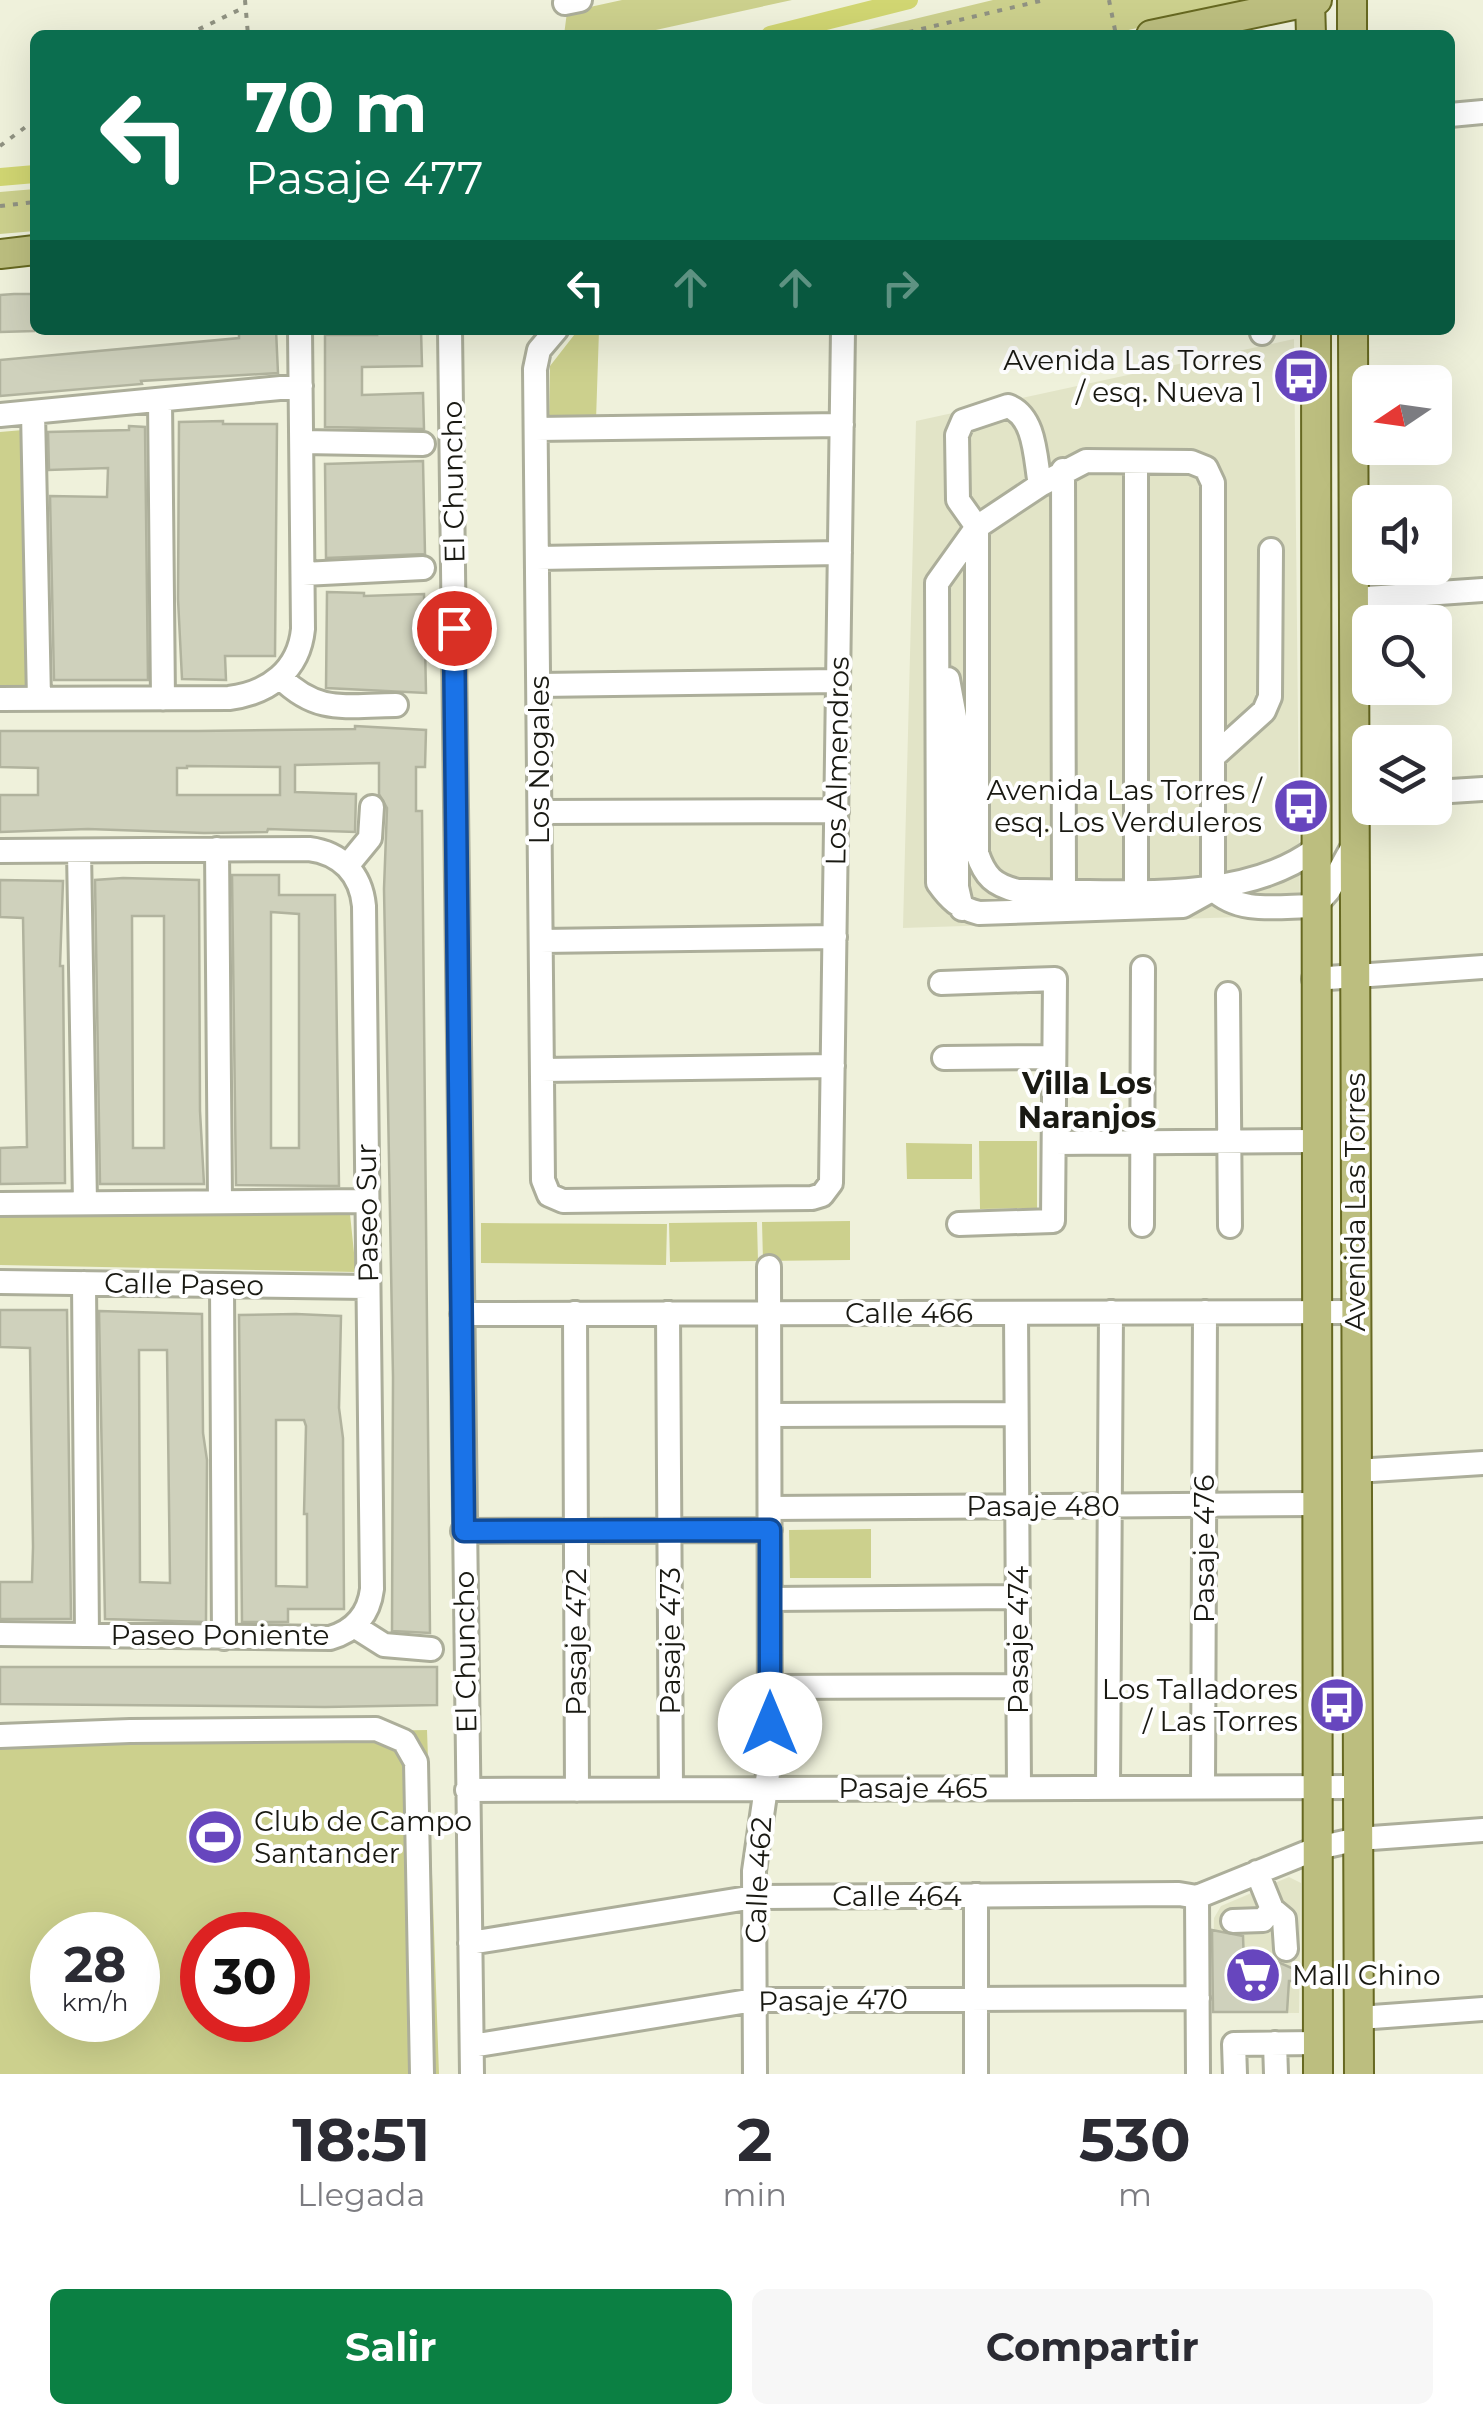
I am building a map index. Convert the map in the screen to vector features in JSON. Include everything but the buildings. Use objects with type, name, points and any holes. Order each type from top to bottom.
[{"type":"main road","points":[[1352,0],[1352,30]]},
{"type":"main road","points":[[1197,30],[1232,26],[1314,1],[1311,30]]},
{"type":"main road","points":[[0,254],[30,251]]},
{"type":"main road","name":"Avenida Las Torres","points":[[1316,335],[1318,2074]]},
{"type":"main road","name":"Avenida Las Torres","points":[[1353,335],[1353,599],[1358,725]]},
{"type":"main road","name":"Avenida Las Torres","points":[[1356,825],[1353,976],[1359,2074]]},
{"type":"street","points":[[1455,115],[1483,112]]},
{"type":"street","points":[[0,699],[244,696],[280,678],[300,647],[300,335]]},
{"type":"street","name":"El Chuncho","points":[[450,335],[472,2074]]},
{"type":"street","name":"Los Nogales","points":[[548,1195],[543,1180],[535,362],[552,335]]},
{"type":"street","name":"Los Almendros","points":[[548,1195],[563,1200],[817,1198],[827,1192],[831,1183],[844,335]]},
{"type":"street","points":[[0,415],[301,386]]},
{"type":"street","points":[[160,400],[163,699]]},
{"type":"street","points":[[1040,484],[1028,424],[1021,411],[1008,406],[963,421],[957,435],[958,500],[977,527],[977,853],[984,873],[998,886],[1018,891],[1213,890],[1225,901],[1240,906],[1314,906],[1330,890],[1353,846]]},
{"type":"street","points":[[33,412],[39,699]]},
{"type":"street","points":[[536,429],[842,425]]},
{"type":"street","points":[[302,442],[422,444]]},
{"type":"street","points":[[1213,890],[1213,483],[1206,468],[1191,462],[1086,461],[1063,470],[977,527],[937,582],[938,883],[962,909],[980,913],[1183,906],[1213,890],[1284,870],[1314,850]]},
{"type":"street","points":[[1136,462],[1136,890]]},
{"type":"street","points":[[1063,470],[1064,890]]},
{"type":"street","points":[[1213,757],[1264,711],[1270,697],[1272,550]]},
{"type":"street","points":[[537,558],[840,554]]},
{"type":"street","points":[[303,574],[424,568]]},
{"type":"street","points":[[1353,599],[1483,590]]},
{"type":"street","points":[[938,622],[958,728],[957,887],[962,909]]},
{"type":"street","points":[[958,728],[977,668]]},
{"type":"street","points":[[280,678],[316,704],[396,706]]},
{"type":"street","points":[[539,685],[838,681]]},
{"type":"street","points":[[1452,791],[1483,789]]},
{"type":"street","points":[[0,851],[309,848],[330,854],[347,866],[370,838],[372,807]]},
{"type":"street","points":[[540,812],[837,811]]},
{"type":"street","points":[[217,849],[220,1202]]},
{"type":"street","points":[[80,850],[86,1203]]},
{"type":"street","name":"Paseo Sur","points":[[347,866],[360,884],[364,906],[372,1589],[367,1610],[354,1626]]},
{"type":"street","points":[[541,941],[835,938]]},
{"type":"street","points":[[1314,980],[1483,966]]},
{"type":"street","points":[[1142,1224],[1143,968]]},
{"type":"street","points":[[941,983],[1054,978],[1053,1221],[960,1224]]},
{"type":"street","points":[[1228,994],[1230,1226]]},
{"type":"street","points":[[944,1058],[1054,1057]]},
{"type":"street","points":[[542,1070],[833,1066]]},
{"type":"street","points":[[1054,1143],[1315,1141]]},
{"type":"street","points":[[0,1204],[366,1200]]},
{"type":"street","name":"Calle 462","points":[[755,2074],[756,1844],[770,1760],[769,1267]]},
{"type":"street","name":"Calle Paseo","points":[[0,1282],[368,1286]]},
{"type":"street","points":[[84,1283],[87,1636]]},
{"type":"street","points":[[222,1285],[224,1638]]},
{"type":"street","name":"Pasaje 474","points":[[1016,1312],[1019,1788]]},
{"type":"street","points":[[1108,1787],[1111,1312]]},
{"type":"street","name":"Pasaje 476","points":[[1203,1787],[1204,1312]]},
{"type":"street","name":"Calle 466","points":[[462,1314],[1355,1312]]},
{"type":"street","name":"Pasaje 472","points":[[575,1314],[577,1790]]},
{"type":"street","name":"Pasaje 473","points":[[668,1314],[671,1790]]},
{"type":"street","points":[[770,1415],[1016,1414]]},
{"type":"street","points":[[1356,1471],[1483,1463]]},
{"type":"street","name":"Pasaje 480","points":[[464,1531],[670,1530],[770,1519],[1017,1506],[1317,1504]]},
{"type":"street","points":[[770,1599],[1018,1596]]},
{"type":"street","name":"Paseo Poniente","points":[[0,1634],[322,1639],[339,1636],[354,1626],[384,1645],[432,1649]]},
{"type":"street","points":[[770,1687],[1018,1686]]},
{"type":"street","points":[[0,1736],[376,1729],[404,1741],[416,1762],[422,2074]]},
{"type":"street","name":"Pasaje 465","points":[[468,1790],[1358,1787]]},
{"type":"street","name":"Calle 464","points":[[470,1942],[754,1896],[1197,1896],[1318,1848],[1358,1839],[1483,1830]]},
{"type":"street","points":[[1257,1872],[1272,1908],[1284,1919],[1286,1948]]},
{"type":"street","points":[[976,1895],[976,2074]]},
{"type":"street","points":[[1197,1896],[1198,2074]]},
{"type":"street","points":[[1233,1921],[1263,1920],[1272,1908]]},
{"type":"street","name":"Pasaje 470","points":[[472,2046],[754,2000],[1198,1998]]},
{"type":"street","points":[[1359,2018],[1483,2009]]},
{"type":"street","points":[[1276,2043],[1276,2074]]},
{"type":"street","points":[[1234,2074],[1234,2044],[1318,2043]]},
{"type":"path","points":[[917,30],[1044,0]]},
{"type":"path","points":[[1109,0],[1115,30]]},
{"type":"path","points":[[196,30],[245,3],[248,30]]},
{"type":"path","points":[[0,146],[30,124]]},
{"type":"path","points":[[0,206],[30,203]]},
{"type":"shaded area","points":[[1294,339],[1300,915],[903,928],[916,421]]},
{"type":"shaded area","points":[[1289,1877],[1301,1883],[1299,2013],[1212,2012],[1214,1918],[1221,1906]]},
{"type":"green space","points":[[622,0],[792,0],[656,30],[565,30],[567,12]]},
{"type":"green space","points":[[993,0],[1263,0],[1128,30],[869,30]]},
{"type":"green space","points":[[30,189],[30,231],[0,234],[0,192]]},
{"type":"green space","points":[[574,335],[599,335],[596,420],[549,422],[550,366]]},
{"type":"green space","points":[[23,430],[28,687],[0,687],[0,432]]},
{"type":"green space","points":[[979,1141],[1037,1141],[1037,1208],[980,1209]]},
{"type":"green space","points":[[906,1143],[972,1144],[972,1179],[907,1179]]},
{"type":"green space","points":[[350,1214],[356,1272],[0,1265],[0,1216]]},
{"type":"green space","points":[[850,1221],[850,1260],[763,1261],[762,1222]]},
{"type":"green space","points":[[757,1222],[758,1261],[670,1262],[669,1223]]},
{"type":"green space","points":[[481,1223],[667,1224],[666,1265],[481,1263]]},
{"type":"green space","points":[[871,1529],[871,1578],[790,1578],[789,1530]]},
{"type":"green space","name":"Club de Campo Santander","points":[[427,1730],[439,2074],[0,2074],[0,1738]]},
{"type":"waterway","points":[[790,30],[909,0]]},
{"type":"waterway","points":[[0,177],[30,174]]},
{"type":"place","name":"Avenida Las Torres / esq. Nueva 1","points":[[1301,376]]},
{"type":"place","name":"Avenida Las Torres / esq. Los Verduleros","points":[[1301,806]]},
{"type":"place","name":"Los Talladores / Las Torres","points":[[1337,1705]]},
{"type":"place","name":"Club de Campo Santander","points":[[215,1837]]},
{"type":"place","name":"Mall Chino","points":[[1253,1975]]},
{"type":"district","name":"Villa Los Naranjos","points":[[1087,1100]]},
{"type":"route","points":[[454,628],[464,1531],[770,1530],[770,1724]]}]
